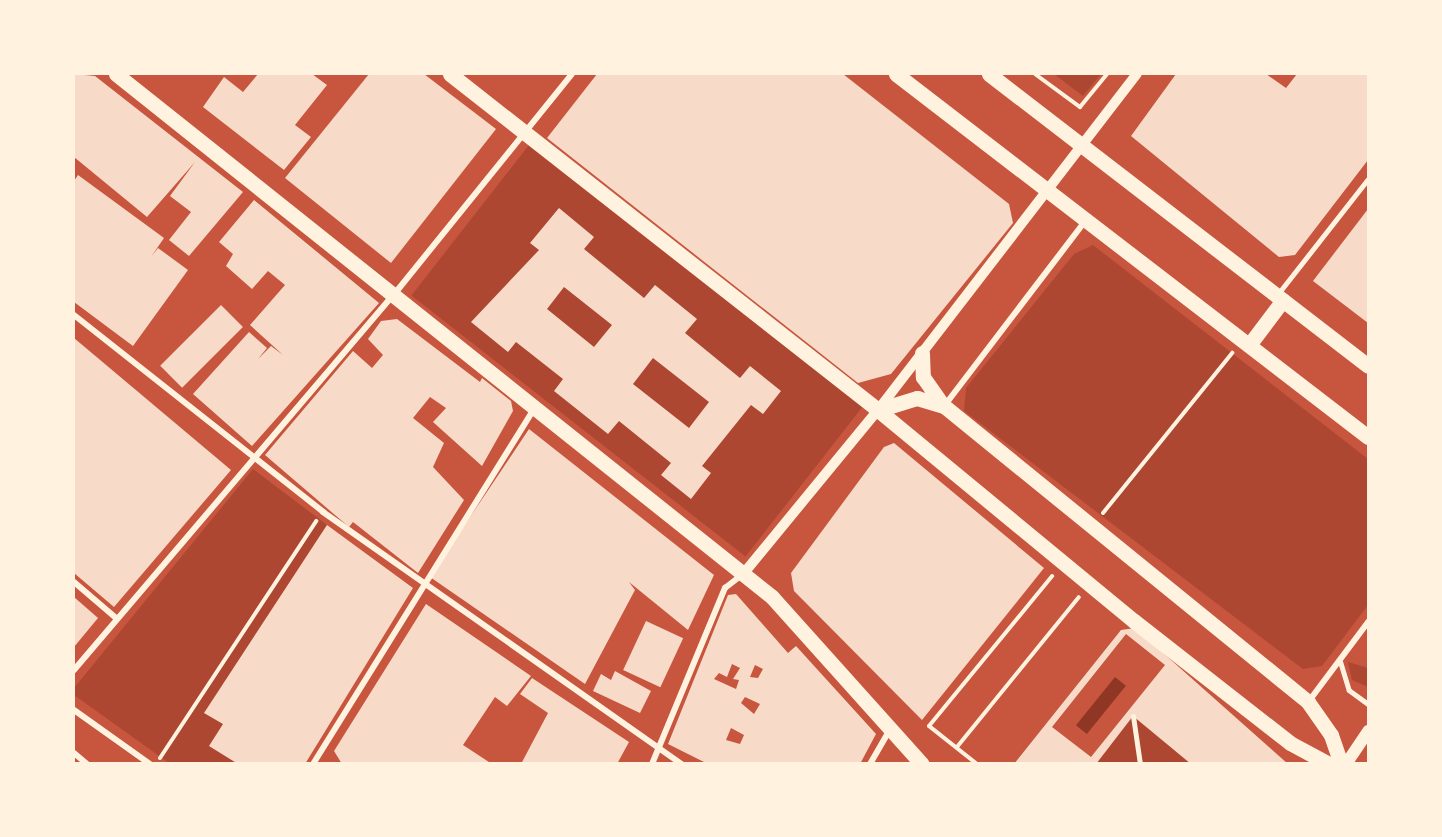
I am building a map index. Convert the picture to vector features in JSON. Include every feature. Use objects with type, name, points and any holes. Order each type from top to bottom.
[{"type":"main road","points":[[116,74],[396,292],[744,573],[922,764]]},
{"type":"main road","points":[[450,74],[527,131],[878,410],[1134,621],[1290,743],[1329,764]]},
{"type":"main road","points":[[896,74],[1368,437]]},
{"type":"main road","points":[[989,74],[1368,366]]},
{"type":"main road","points":[[1245,343],[1280,298]]},
{"type":"main road","points":[[922,353],[923,377],[945,406],[1308,702],[1331,735],[1341,764]]},
{"type":"main road","points":[[878,410],[917,398],[945,406]]},
{"type":"main road","points":[[1346,764],[1368,731]]},
{"type":"street","points":[[74,670],[396,292],[572,74]]},
{"type":"street","points":[[652,764],[725,588],[744,573],[878,410],[1044,190],[1137,74]]},
{"type":"street","points":[[1280,298],[1368,179]]},
{"type":"street","points":[[945,406],[1085,221]]},
{"type":"street","points":[[74,315],[323,512],[658,752],[681,764]]},
{"type":"street","points":[[313,764],[422,583],[535,406]]},
{"type":"street","points":[[74,582],[116,618]]},
{"type":"street","points":[[1308,702],[1368,622]]},
{"type":"street","points":[[74,710],[150,764]]},
{"type":"street","points":[[1133,716],[1140,764]]},
{"type":"street","points":[[870,764],[891,730]]},
{"type":"street","points":[[74,753],[87,764]]},
{"type":"lane","points":[[1340,660],[1349,690],[1368,704]]},
{"type":"path","points":[[1035,74],[1080,107],[1107,74]]},
{"type":"path","points":[[1103,513],[1245,343]]},
{"type":"path","points":[[156,764],[323,512]]},
{"type":"path","points":[[977,764],[929,726],[1053,575],[1062,582]]},
{"type":"path","points":[[1071,589],[1088,603]]},
{"type":"path","points":[[957,747],[1080,597]]},
{"type":"shaded area","points":[[1054,74],[1101,74],[1083,96]]},
{"type":"shaded area","points":[[529,145],[863,406],[746,557],[411,296]]},
{"type":"shaded area","points":[[1093,245],[1368,459],[1368,605],[1322,666],[1303,669],[964,411],[966,388],[1074,254]]},
{"type":"shaded area","points":[[253,469],[327,525],[205,713],[223,724],[238,763],[169,763],[74,695],[74,688]]},
{"type":"shaded area","points":[[1348,662],[1368,668],[1368,687],[1352,680]]},
{"type":"shaded area","points":[[1115,677],[1126,686],[1087,734],[1076,725]]},
{"type":"shaded area","points":[[1133,716],[1191,763],[1096,764]]},
{"type":"building","points":[[74,74],[95,76],[243,192],[189,256],[169,240],[191,212],[170,196],[195,162],[147,217],[74,157]]},
{"type":"building","points":[[258,74],[312,74],[327,85],[295,125],[311,137],[284,170],[203,107],[224,77],[243,92]]},
{"type":"building","points":[[369,74],[424,74],[496,129],[391,263],[285,178]]},
{"type":"building","points":[[597,74],[843,74],[1009,204],[1013,223],[891,374],[858,383],[547,138]]},
{"type":"building","points":[[1176,74],[1266,74],[1286,88],[1297,74],[1368,74],[1368,160],[1295,255],[1279,257],[1131,136]]},
{"type":"building","points":[[78,175],[164,238],[151,257],[158,248],[188,270],[133,346],[74,302],[74,181]]},
{"type":"building","points":[[254,200],[379,303],[252,446],[193,394],[249,332],[267,348],[258,359],[271,346],[283,355],[250,325],[285,285],[268,271],[252,289],[226,266],[233,254],[219,242]]},
{"type":"building","points":[[559,208],[594,237],[584,249],[644,298],[655,285],[697,319],[685,333],[740,378],[750,366],[781,391],[763,414],[751,405],[702,466],[711,473],[691,499],[661,475],[671,463],[619,421],[608,434],[554,391],[563,379],[516,342],[508,352],[471,322],[539,250],[530,243]],"holes":[[[564,287],[612,325],[594,347],[547,309]],[[653,358],[709,402],[689,428],[633,384]]]},
{"type":"building","points":[[1368,209],[1368,323],[1313,281]]},
{"type":"building","points":[[221,305],[243,327],[182,388],[160,366]]},
{"type":"building","points":[[397,319],[480,382],[482,378],[511,401],[513,411],[482,466],[433,422],[446,408],[430,397],[413,418],[444,443],[433,467],[464,500],[418,573],[353,522],[349,527],[265,455],[353,351],[372,368],[383,355],[368,339],[381,321]]},
{"type":"building","points":[[74,338],[231,470],[114,607],[74,573]]},
{"type":"building","points":[[529,429],[714,575],[688,630],[629,582],[635,590],[585,684],[430,577]]},
{"type":"building","points":[[894,443],[1044,568],[922,720],[794,591],[791,573],[884,447]]},
{"type":"building","points":[[327,525],[413,588],[305,764],[238,764],[209,746],[223,724],[204,713]]},
{"type":"building","points":[[736,594],[788,653],[796,646],[876,734],[860,764],[708,764],[668,744],[728,595]],"holes":[[[732,664],[740,668],[733,679],[739,680],[736,689],[714,679],[719,673],[727,677]],[[755,665],[763,669],[758,678],[750,677]],[[745,697],[760,704],[754,714],[741,703]],[[731,728],[744,735],[740,744],[726,740]]]},
{"type":"building","points":[[74,597],[98,618],[74,647]]},
{"type":"building","points":[[426,604],[531,676],[507,706],[495,697],[463,745],[492,764],[342,764],[334,751]]},
{"type":"building","points":[[646,621],[683,638],[660,687],[623,670]]},
{"type":"building","points":[[1135,628],[1288,764],[1191,764],[1133,716],[1096,764],[1014,764],[1121,630]],"holes":[[[1126,634],[1165,665],[1091,757],[1052,727]]]},
{"type":"building","points":[[615,671],[651,691],[640,713],[593,691],[601,674],[611,680]]},
{"type":"building","points":[[532,678],[629,742],[617,764],[521,764],[548,713],[520,694]]}]
